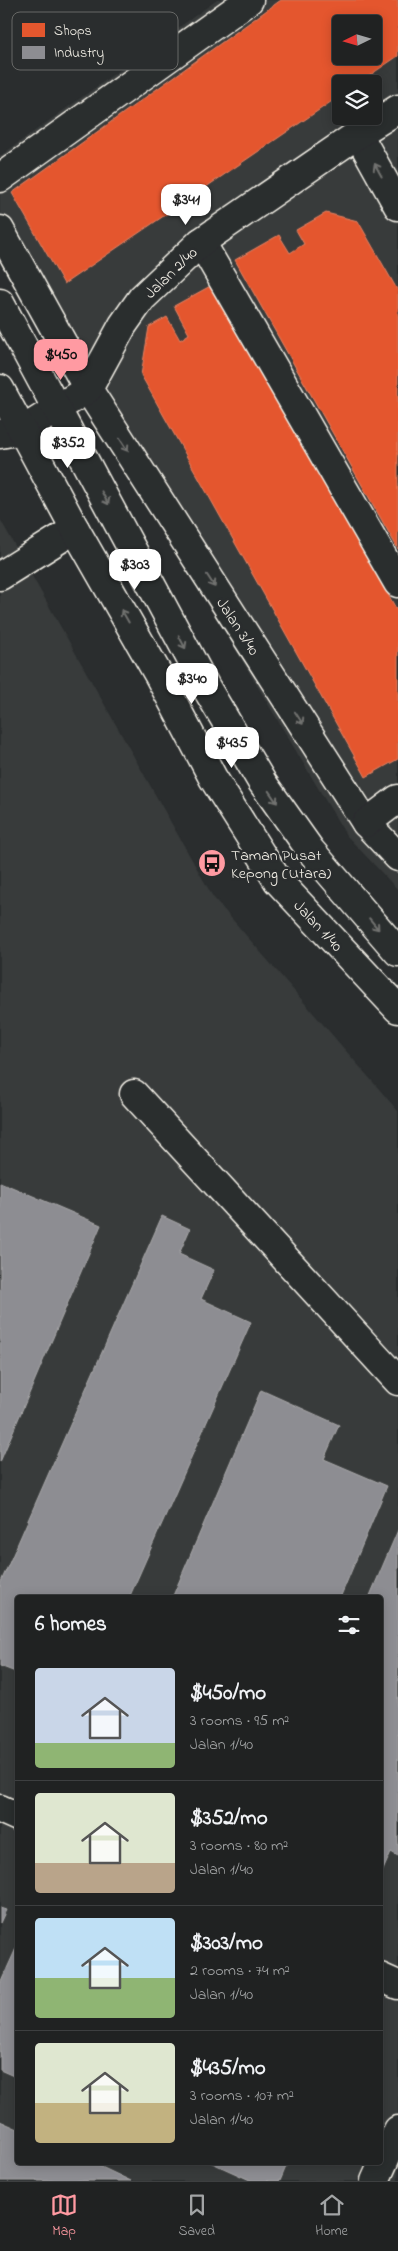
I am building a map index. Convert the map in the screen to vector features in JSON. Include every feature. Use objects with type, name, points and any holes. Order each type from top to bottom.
[{"type":"main road","points":[[178,51],[249,0]]},
{"type":"main road","points":[[0,178],[151,70]]},
{"type":"main road","name":"Jalan 2/40","points":[[12,432],[57,409],[88,389],[123,325],[142,298],[201,242],[358,134],[398,109]]},
{"type":"main road","points":[[358,134],[398,206]]},
{"type":"main road","name":"Jalan 3/40","points":[[0,230],[88,389],[366,824],[398,857]]},
{"type":"main road","points":[[201,242],[398,582]]},
{"type":"main road","points":[[0,303],[207,689],[262,782],[312,851],[398,952]]},
{"type":"main road","name":"Jalan 1/40","points":[[0,389],[12,432],[75,529],[158,674],[213,778],[278,880],[398,1009]]},
{"type":"main road","points":[[0,576],[75,529]]},
{"type":"main road","points":[[366,824],[398,798]]},
{"type":"main road","points":[[134,1094],[398,1381]]},
{"type":"main road","points":[[0,1809],[15,1816]]},
{"type":"main road","points":[[383,1978],[398,1985]]},
{"type":"main road","points":[[383,2163],[398,2130]]},
{"type":"main road","points":[[375,2181],[382,2165]]},
{"type":"shaded area","points":[[217,0],[398,0],[398,890],[346,835],[0,254],[0,156],[120,70],[178,70],[178,28]]},
{"type":"shaded area","points":[[0,519],[213,897],[398,1111],[398,2181],[0,2181]]},
{"type":"building: Shops","points":[[281,0],[398,0],[398,56],[370,75],[332,75],[332,101],[64,284],[12,193]]},
{"type":"building: Shops","points":[[326,213],[358,221],[398,291],[398,549],[235,260],[279,235],[290,253],[304,244],[296,230]]},
{"type":"building: Shops","points":[[214,284],[398,612],[398,759],[366,777],[141,375],[149,327],[167,317],[180,340],[189,334],[174,306]]},
{"type":"building: Industry","points":[[0,1182],[101,1225],[0,1462]]},
{"type":"building: Industry","points":[[162,1216],[190,1229],[179,1254],[214,1270],[201,1299],[251,1322],[130,1595],[15,1595],[15,1672],[0,1666],[0,1584]]},
{"type":"building: Industry","points":[[261,1390],[339,1425],[324,1459],[387,1486],[341,1595],[173,1595]]},
{"type":"building: Industry","points":[[398,1530],[398,1856],[391,1852],[383,1870],[383,1595],[370,1595]]},
{"type":"building: Industry","points":[[0,1908],[6,1910],[0,1923]]},
{"type":"building: Industry","points":[[15,1951],[15,2077],[0,2070],[0,1984]]},
{"type":"building: Industry","points":[[0,2121],[15,2128],[15,2165],[97,2165],[131,2181],[0,2181]]},
{"type":"building: Industry","points":[[217,2165],[287,2165],[280,2181],[252,2181]]},
{"type":"place","name":"Taman Pusat Kepong (Utara)","points":[[212,863]]}]
